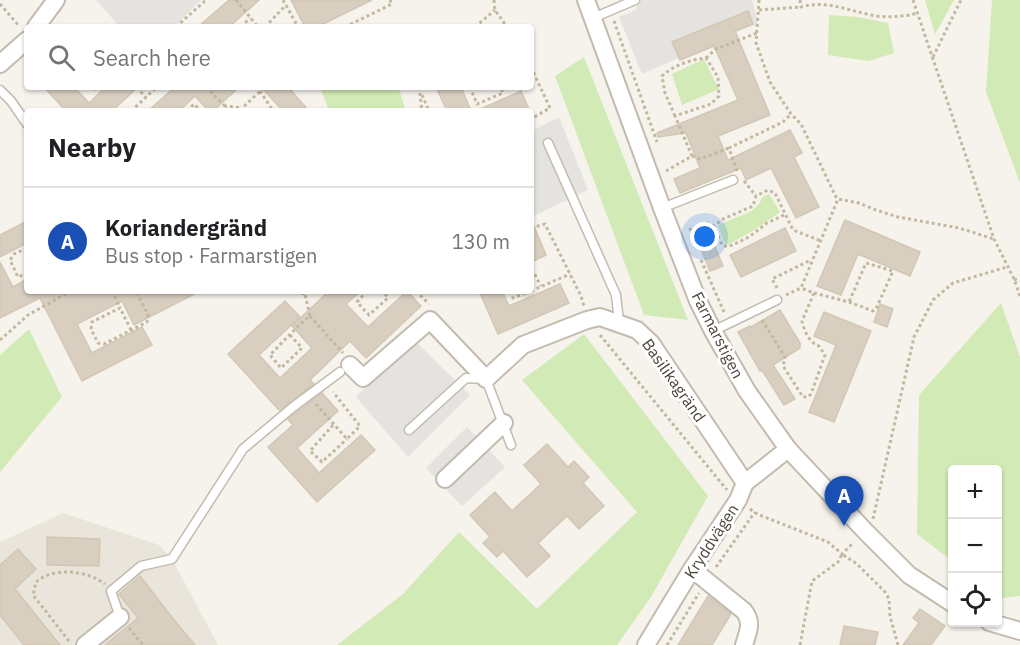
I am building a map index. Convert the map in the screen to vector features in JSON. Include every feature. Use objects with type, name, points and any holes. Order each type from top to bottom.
[{"type":"street","points":[[35,24],[56,0]]},
{"type":"street","name":"Farmarstigen","points":[[586,0],[698,302],[747,391],[788,449],[869,526],[909,574],[948,600]]},
{"type":"street","points":[[0,63],[24,36]]},
{"type":"street","name":"Basilikagränd","points":[[486,379],[523,345],[587,320],[600,317],[619,322],[637,330],[651,343],[745,483]]},
{"type":"street","points":[[345,369],[363,378],[430,320],[486,379]]},
{"type":"street","points":[[445,479],[504,423]]},
{"type":"street","name":"Kryddvägen","points":[[646,645],[692,569],[738,500],[745,483],[788,449]]},
{"type":"street","points":[[692,569],[750,618],[744,645]]},
{"type":"street","points":[[85,645],[120,617]]},
{"type":"street","points":[[1002,626],[1020,631]]},
{"type":"lane","points":[[593,18],[635,0]]},
{"type":"lane","points":[[0,90],[24,120]]},
{"type":"lane","points":[[548,143],[616,295],[619,322]]},
{"type":"lane","points":[[662,208],[733,180]]},
{"type":"lane","points":[[712,331],[779,299]]},
{"type":"lane","points":[[120,617],[111,591],[141,566],[172,559],[243,449],[345,369]]},
{"type":"lane","points":[[409,430],[466,378],[486,379],[511,446]]},
{"type":"path","points":[[179,24],[207,0]]},
{"type":"path","points":[[236,0],[255,24]]},
{"type":"path","points":[[283,0],[296,24]]},
{"type":"path","points":[[494,0],[495,10],[505,24]]},
{"type":"path","points":[[759,0],[756,43],[770,82],[791,114],[801,124],[838,200],[821,241],[813,260],[801,288],[779,299],[772,279],[813,260]]},
{"type":"path","points":[[800,0],[801,7]]},
{"type":"path","points":[[913,0],[994,239],[1020,296]]},
{"type":"path","points":[[933,57],[961,0]]},
{"type":"path","points":[[350,24],[392,1]]},
{"type":"path","points":[[759,10],[801,7],[816,3],[873,16],[902,17],[918,13]]},
{"type":"path","points":[[0,4],[24,28]]},
{"type":"path","points":[[268,24],[286,5]]},
{"type":"path","points":[[479,24],[495,10]]},
{"type":"path","points":[[610,10],[660,150]]},
{"type":"path","points":[[244,24],[250,18]]},
{"type":"path","points":[[757,33],[716,49],[706,58],[691,60],[667,71],[662,76],[665,93],[692,156],[700,159],[777,125],[791,114]]},
{"type":"path","points":[[675,116],[711,104],[719,96],[718,77],[706,58]]},
{"type":"path","points":[[534,73],[550,108],[534,117]]},
{"type":"path","points":[[139,90],[146,98]]},
{"type":"path","points":[[134,108],[154,90]]},
{"type":"path","points":[[209,90],[225,106],[236,108]]},
{"type":"path","points":[[419,90],[422,108]]},
{"type":"path","points":[[419,90],[428,108]]},
{"type":"path","points":[[471,90],[477,104],[503,93],[502,90]]},
{"type":"path","points":[[243,108],[260,91],[271,108]]},
{"type":"path","points":[[729,148],[739,175],[756,196]]},
{"type":"path","points":[[663,160],[666,171],[692,156]]},
{"type":"path","points":[[714,226],[723,219],[753,206],[756,196],[768,190],[774,193],[793,230],[821,241]]},
{"type":"path","points":[[838,200],[859,203],[898,217],[959,228],[994,239]]},
{"type":"path","points":[[678,203],[692,238]]},
{"type":"path","points":[[689,230],[708,223],[714,226],[722,245],[728,247],[784,215]]},
{"type":"path","points":[[534,227],[545,224],[581,296],[587,320]]},
{"type":"path","points":[[24,249],[14,254],[10,261],[18,277],[24,274]]},
{"type":"path","points":[[699,255],[729,323]]},
{"type":"path","points":[[801,288],[873,311],[893,271],[866,263],[849,302]]},
{"type":"path","points":[[869,526],[914,337],[933,300],[953,283],[1007,267]]},
{"type":"path","points":[[534,273],[541,286]]},
{"type":"path","points":[[534,289],[570,274]]},
{"type":"path","points":[[1014,279],[1020,281]]},
{"type":"path","points":[[756,310],[785,357],[783,366],[803,397],[808,397],[825,355],[819,346],[810,340],[801,321],[814,293]]},
{"type":"path","points":[[0,340],[28,315],[62,294]]},
{"type":"path","points":[[113,294],[131,330]]},
{"type":"path","points":[[120,308],[92,322],[91,329],[99,343],[104,344],[147,322],[148,315],[138,294]]},
{"type":"path","points":[[306,294],[310,316],[348,359],[345,369]]},
{"type":"path","points":[[364,294],[357,302],[369,315],[388,298],[385,294]]},
{"type":"path","points":[[290,335],[302,348],[282,368],[270,356],[290,335],[310,316]]},
{"type":"path","points":[[326,383],[360,426],[322,462],[310,451],[334,424]]},
{"type":"path","points":[[309,396],[347,439]]},
{"type":"path","points":[[865,511],[869,526]]},
{"type":"path","points":[[800,645],[812,581],[838,561],[842,554],[857,564],[885,592],[889,599],[890,616],[897,645]]},
{"type":"path","points":[[72,645],[33,595],[36,582],[49,573],[74,573],[103,582],[111,591]]},
{"type":"path","points":[[120,617],[142,645]]},
{"type":"shaded area","points":[[96,0],[201,0],[177,24],[117,24]]},
{"type":"shaded area","points":[[638,0],[752,0],[758,23],[642,74],[619,17],[636,10]]},
{"type":"shaded area","points":[[559,117],[588,190],[534,216],[534,130]]},
{"type":"shaded area","points":[[413,339],[470,395],[408,457],[356,397]]},
{"type":"shaded area","points":[[467,427],[505,467],[462,506],[426,468]]},
{"type":"shaded area","points":[[63,513],[159,545],[172,559],[218,645],[0,645],[0,542]]},
{"type":"green space","points":[[925,0],[954,0],[935,34]]},
{"type":"green space","points":[[992,0],[1020,0],[1020,183],[986,92]]},
{"type":"green space","points":[[829,15],[858,17],[888,23],[894,53],[869,61],[828,55]]},
{"type":"green space","points":[[584,57],[688,320],[644,315],[555,76]]},
{"type":"green space","points":[[704,59],[719,89],[682,105],[672,74]]},
{"type":"green space","points":[[321,90],[399,90],[405,108],[328,108]]},
{"type":"green space","points":[[769,194],[780,212],[727,245],[718,226],[750,212],[762,197]]},
{"type":"green space","points":[[1001,303],[1020,357],[1020,596],[1002,597],[1002,465],[948,465],[948,558],[917,534],[919,395]]},
{"type":"green space","points":[[29,329],[62,397],[0,472],[0,355]]},
{"type":"green space","points":[[584,334],[708,496],[651,597],[617,645],[337,645],[403,594],[459,532],[537,609],[637,512],[522,380]]},
{"type":"building","points":[[229,0],[259,0],[232,24],[201,24]]},
{"type":"building","points":[[291,0],[372,0],[323,24],[303,24]]},
{"type":"building","points":[[748,11],[753,24],[735,31],[770,115],[718,136],[728,160],[790,130],[802,153],[794,157],[819,207],[796,218],[771,168],[746,180],[741,168],[680,193],[674,179],[700,168],[686,133],[658,137],[657,133],[738,100],[714,46],[680,60],[672,42]]},
{"type":"building","points":[[47,90],[77,90],[89,103],[103,90],[135,90],[115,108],[63,108]]},
{"type":"building","points":[[172,90],[236,90],[216,108],[206,108],[195,96],[182,108],[151,108]]},
{"type":"building","points":[[264,90],[291,90],[306,108],[280,108]]},
{"type":"building","points":[[437,90],[462,90],[470,108],[446,108]]},
{"type":"building","points":[[521,91],[529,108],[483,108]]},
{"type":"building","points":[[845,220],[920,252],[910,276],[858,254],[841,295],[817,286]]},
{"type":"building","points":[[24,223],[24,245],[0,257],[0,235]]},
{"type":"building","points":[[534,226],[546,255],[534,261]]},
{"type":"building","points":[[707,227],[723,266],[710,271],[694,232]]},
{"type":"building","points":[[785,228],[796,251],[741,277],[730,255]]},
{"type":"building","points":[[0,262],[13,287],[24,281],[24,294],[194,294],[134,325],[122,301],[77,324],[92,353],[142,327],[152,345],[82,381],[40,298],[0,318]]},
{"type":"building","points":[[560,284],[569,303],[498,334],[480,294],[503,294],[509,306]]},
{"type":"building","points":[[326,294],[358,294],[346,304],[368,327],[404,294],[410,294],[421,306],[366,358],[350,341],[310,380],[314,384],[279,410],[228,354],[285,301],[300,317],[259,355],[280,378],[312,348],[292,326]]},
{"type":"building","points":[[880,304],[893,309],[887,327],[874,322]]},
{"type":"building","points":[[780,310],[800,343],[800,348],[773,365],[795,399],[784,405],[762,370],[760,371],[738,332]]},
{"type":"building","points":[[824,312],[871,331],[834,422],[809,412],[836,345],[814,336]]},
{"type":"building","points":[[322,393],[338,411],[297,448],[319,473],[361,435],[375,450],[317,502],[268,447],[293,425],[288,419]]},
{"type":"building","points":[[547,444],[568,467],[574,461],[589,477],[583,483],[604,506],[579,529],[567,516],[538,543],[550,556],[527,577],[503,551],[497,557],[483,543],[490,537],[470,515],[495,492],[512,511],[541,484],[524,465]]},
{"type":"building","points":[[47,537],[100,539],[99,566],[47,565]]},
{"type":"building","points":[[18,549],[36,569],[15,589],[60,645],[24,645],[0,615],[0,565]]},
{"type":"building","points":[[140,576],[195,645],[105,645],[138,618],[119,594]]},
{"type":"building","points":[[708,596],[731,614],[712,645],[678,645]]},
{"type":"building","points":[[920,609],[945,626],[931,645],[903,645],[919,623],[913,618]]},
{"type":"building","points":[[844,626],[878,632],[875,645],[840,645]]},
{"type":"place","name":"Koriandergränd","points":[[844,526]]}]
